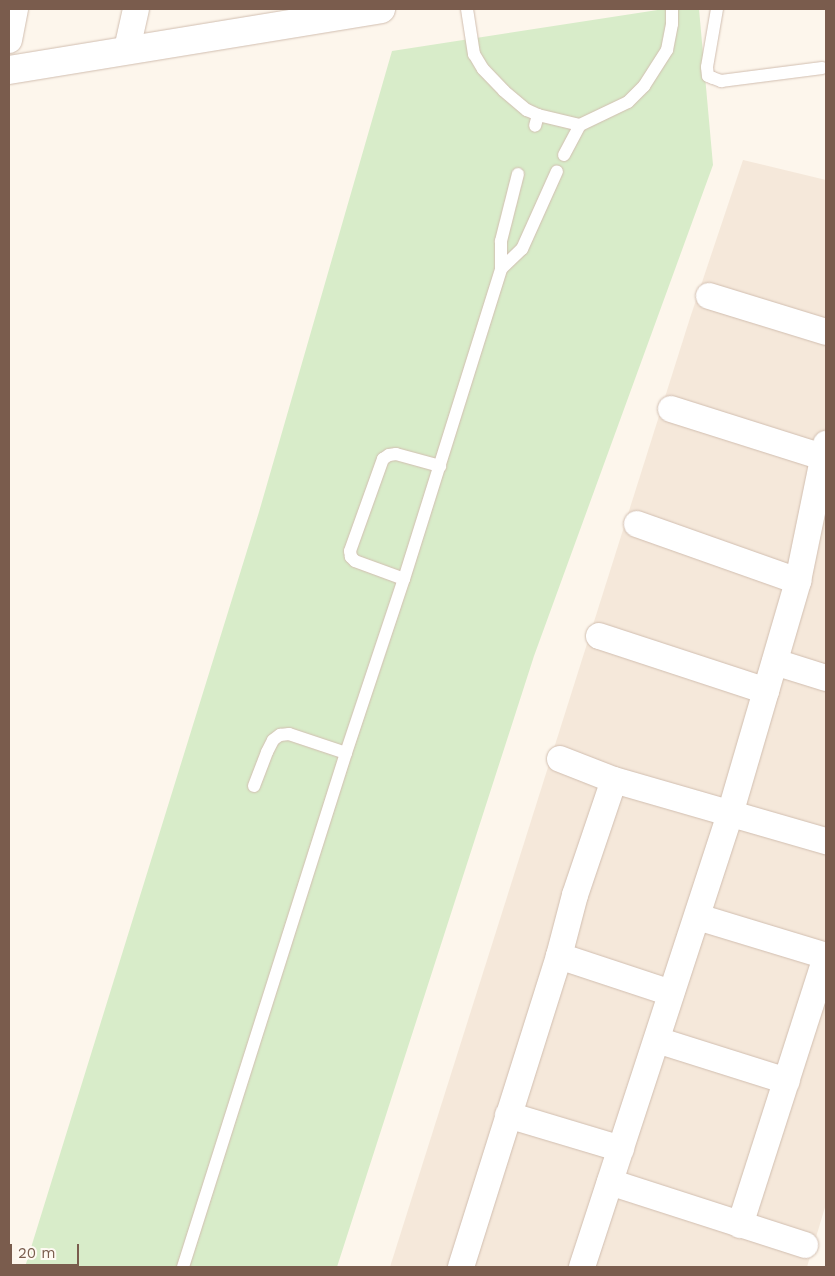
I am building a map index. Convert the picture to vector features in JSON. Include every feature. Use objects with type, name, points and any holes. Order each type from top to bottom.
[{"type":"street","points":[[9,40],[15,9]]},
{"type":"street","points":[[127,49],[136,9]]},
{"type":"street","points":[[9,70],[127,49],[381,9]]},
{"type":"street","points":[[709,296],[826,332]]},
{"type":"street","points":[[582,1267],[671,993],[698,917],[730,814],[798,580],[824,451],[671,409]]},
{"type":"street","points":[[636,524],[798,580]]},
{"type":"street","points":[[599,636],[766,691]]},
{"type":"street","points":[[775,662],[826,678]]},
{"type":"street","points":[[560,759],[614,780],[826,841]]},
{"type":"street","points":[[463,1267],[508,1115],[559,956],[575,895],[614,780]]},
{"type":"street","points":[[698,917],[826,957],[740,1225]]},
{"type":"street","points":[[559,956],[671,993]]},
{"type":"street","points":[[657,1040],[787,1081]]},
{"type":"street","points":[[508,1115],[621,1149]]},
{"type":"street","points":[[610,1182],[805,1245]]},
{"type":"lane","points":[[467,9],[474,54],[483,69],[504,91],[537,121],[580,126],[628,102],[644,86],[667,50],[672,24],[672,9]]},
{"type":"lane","points":[[717,9],[707,67],[708,76],[721,81],[822,68]]},
{"type":"lane","points":[[564,155],[580,126]]},
{"type":"lane","points":[[501,269],[522,248],[556,171]]},
{"type":"lane","points":[[184,1267],[346,753],[440,466],[501,269],[501,241],[518,174]]},
{"type":"lane","points":[[404,579],[354,561],[350,551],[382,459],[388,454],[396,454],[440,466]]},
{"type":"lane","points":[[254,786],[273,740],[280,735],[289,734],[346,753]]},
{"type":"shaded area","points":[[743,160],[826,180],[826,1204],[807,1267],[390,1267],[690,318]]},
{"type":"green space","points":[[664,9],[699,9],[713,165],[534,656],[337,1267],[25,1267],[259,512],[392,51]]}]
